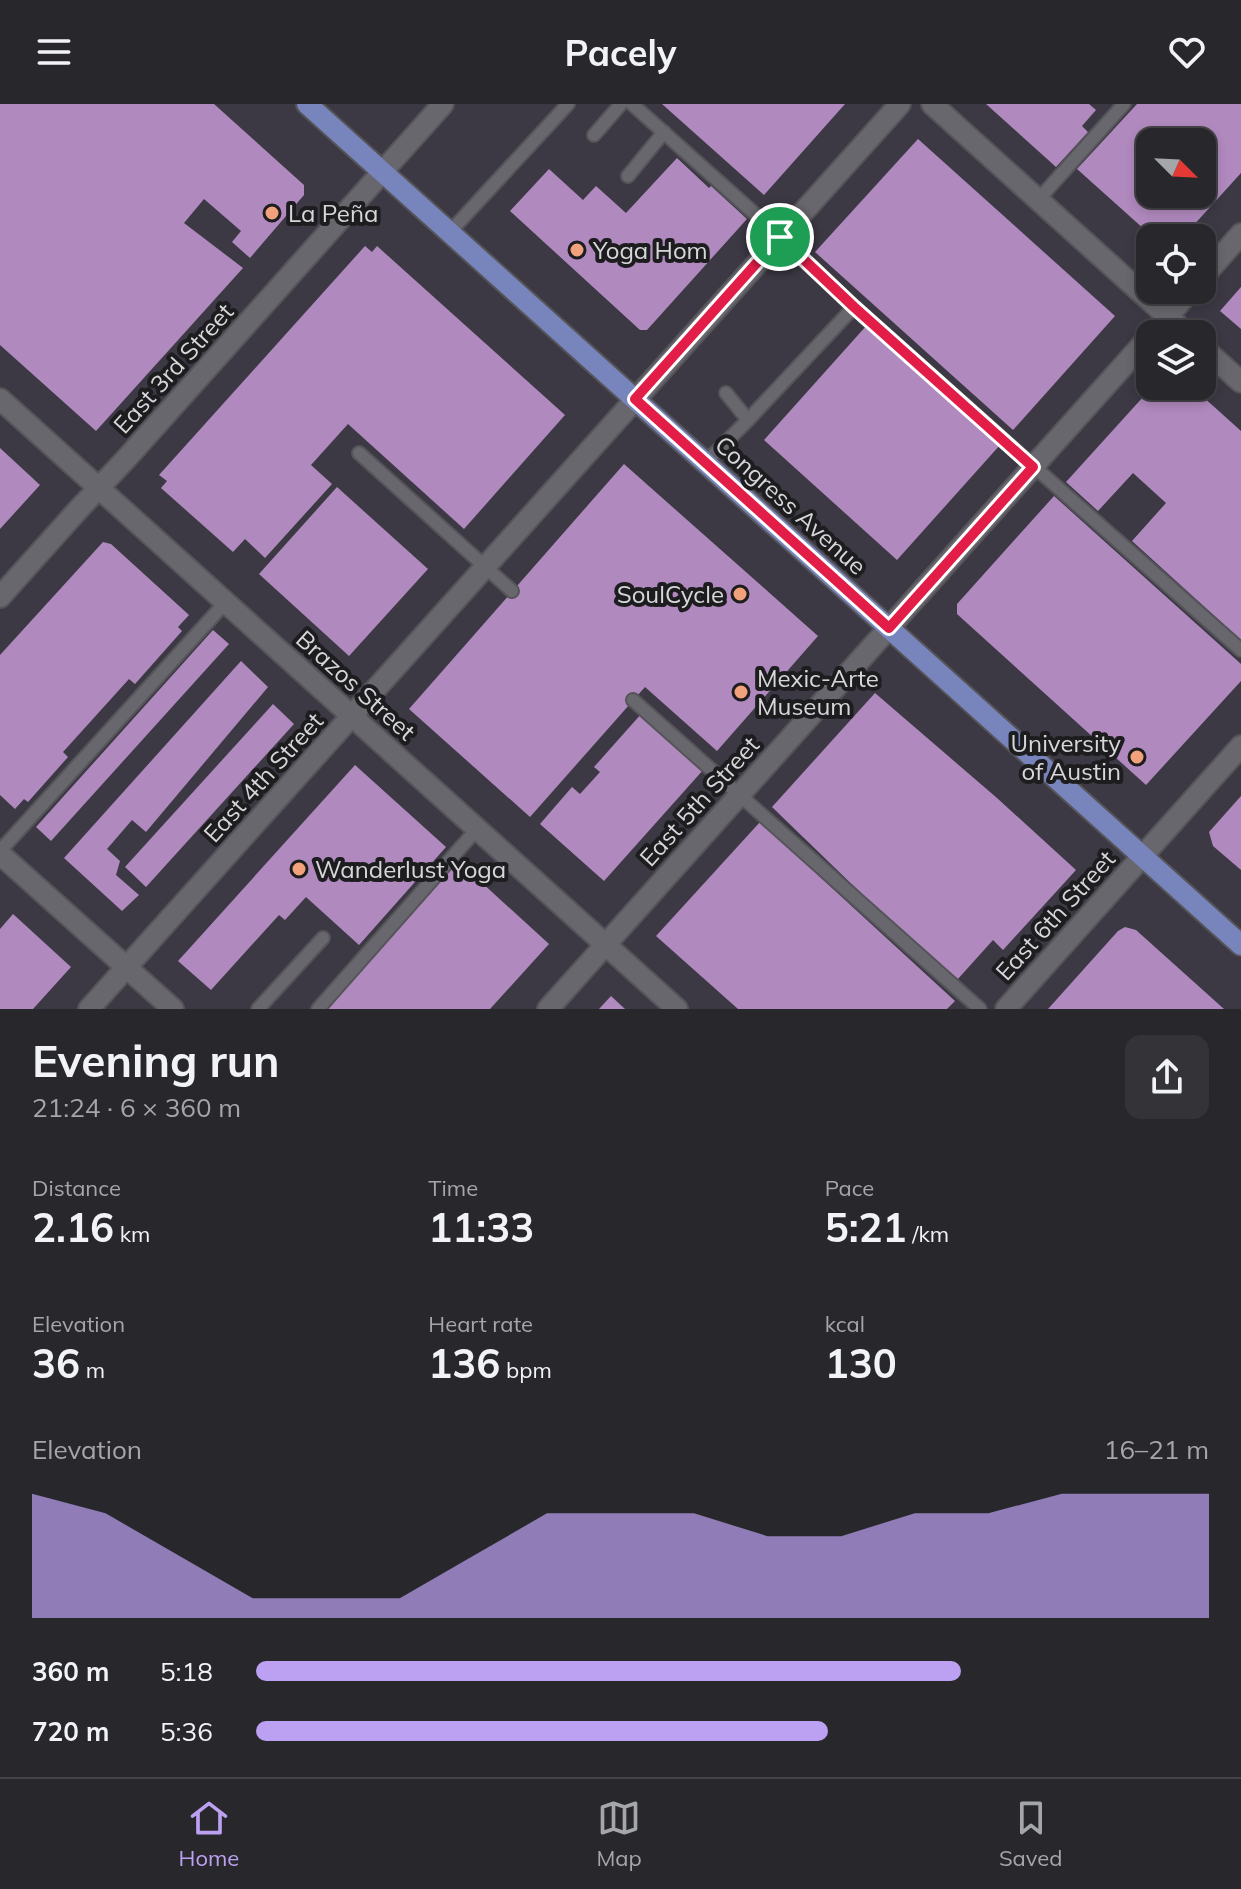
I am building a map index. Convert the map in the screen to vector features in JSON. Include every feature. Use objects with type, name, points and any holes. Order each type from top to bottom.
[{"type":"main road","name":"Congress Avenue","points":[[307,104],[1241,945]]},
{"type":"street","name":"East 3rd Street","points":[[0,597],[443,104]]},
{"type":"street","name":"East 4th Street","points":[[89,1009],[900,104]]},
{"type":"street","points":[[932,104],[1171,320]]},
{"type":"street","points":[[1216,262],[1241,234]]},
{"type":"street","name":"East 5th Street","points":[[1165,320],[1179,304]]},
{"type":"street","name":"East 5th Street","points":[[548,1009],[1136,352]]},
{"type":"street","points":[[1216,360],[1241,382]]},
{"type":"street","name":"Brazos Street","points":[[0,399],[677,1009]]},
{"type":"street","name":"East 6th Street","points":[[1006,1009],[1241,746]]},
{"type":"street","points":[[0,852],[173,1009]]},
{"type":"lane","points":[[449,233],[568,104]]},
{"type":"lane","points":[[594,135],[621,104]]},
{"type":"lane","points":[[632,104],[854,307],[1241,650]]},
{"type":"lane","points":[[1038,200],[1124,104]]},
{"type":"lane","points":[[628,176],[664,132]]},
{"type":"lane","points":[[705,463],[854,307]]},
{"type":"lane","points":[[726,393],[748,420]]},
{"type":"lane","points":[[359,453],[512,591]]},
{"type":"lane","points":[[0,852],[225,603]]},
{"type":"lane","points":[[633,700],[980,1009]]},
{"type":"lane","points":[[318,1009],[477,829]]},
{"type":"lane","points":[[258,1009],[323,938]]},
{"type":"shaded area","points":[[0,104],[1241,104],[1241,1009],[0,1009]]},
{"type":"building","points":[[0,104],[214,104],[304,185],[304,195],[250,258],[232,242],[241,231],[204,199],[184,223],[243,268],[96,431],[0,345]]},
{"type":"building","points":[[662,104],[845,104],[764,195]]},
{"type":"building","points":[[986,104],[1089,104],[1096,110],[1082,126],[1088,132],[1056,167]]},
{"type":"building","points":[[1137,104],[1241,104],[1241,173],[1216,201],[1216,128],[1136,128],[1136,208],[1209,208],[1195,224],[1138,224],[1077,169]]},
{"type":"building","points":[[918,139],[1115,316],[1013,430],[815,252]]},
{"type":"building","points":[[677,158],[747,219],[647,330],[640,330],[510,211],[549,169],[583,200],[596,186],[626,213]]},
{"type":"building","points":[[365,246],[372,252],[377,246],[565,415],[464,529],[348,424],[311,465],[332,484],[265,558],[245,539],[233,552],[161,488],[167,481],[159,475]]},
{"type":"building","points":[[1241,287],[1241,329],[1220,311]]},
{"type":"building","points":[[867,325],[1000,445],[897,560],[764,440]]},
{"type":"building","points":[[1140,400],[1207,400],[1241,431],[1241,640],[1132,541],[1166,503],[1133,473],[1098,511],[1066,482]]},
{"type":"building","points":[[0,448],[40,485],[0,529]]},
{"type":"building","points":[[624,464],[818,636],[717,751],[645,687],[530,817],[409,709]]},
{"type":"building","points":[[337,487],[428,569],[349,656],[259,574]]},
{"type":"building","points":[[1054,496],[1241,664],[1241,681],[1146,785],[957,614],[957,604]]},
{"type":"building","points":[[103,542],[111,544],[189,615],[178,627],[182,631],[135,684],[129,679],[63,752],[68,757],[28,802],[24,799],[15,809],[0,795],[0,655]]},
{"type":"building","points":[[213,630],[229,644],[51,841],[36,827]]},
{"type":"building","points":[[241,661],[268,687],[146,832],[132,820],[107,849],[120,861],[116,875],[139,895],[122,911],[64,858]]},
{"type":"building","points":[[875,693],[1076,870],[1003,950],[993,940],[957,980],[772,807]]},
{"type":"building","points":[[273,704],[294,724],[146,887],[125,867]]},
{"type":"building","points":[[642,713],[704,769],[604,881],[540,824],[572,787],[580,794],[600,772],[594,767]]},
{"type":"building","points":[[355,765],[446,847],[359,945],[306,897],[285,920],[279,915],[211,990],[178,961]]},
{"type":"building","points":[[1241,796],[1241,870],[1213,846],[1209,832]]},
{"type":"building","points":[[760,822],[955,1001],[947,1009],[738,1009],[656,936]]},
{"type":"building","points":[[457,860],[549,944],[490,1009],[324,1009]]},
{"type":"building","points":[[13,914],[71,967],[33,1009],[0,1009],[0,929]]},
{"type":"building","points":[[1125,927],[1136,930],[1224,1009],[1048,1009]]},
{"type":"building","points":[[611,996],[625,1009],[599,1009]]},
{"type":"place","name":"La Peña","points":[[272,213]]},
{"type":"place","name":"Yoga Hom","points":[[577,250]]},
{"type":"place","name":"SoulCycle","points":[[740,594]]},
{"type":"place","name":"Mexic-Arte Museum","points":[[741,692]]},
{"type":"place","name":"University of Austin","points":[[1137,757]]},
{"type":"place","name":"Wanderlust Yoga","points":[[299,869]]},
{"type":"route","points":[[780,237],[1033,467],[889,628],[635,399],[780,237]]}]
